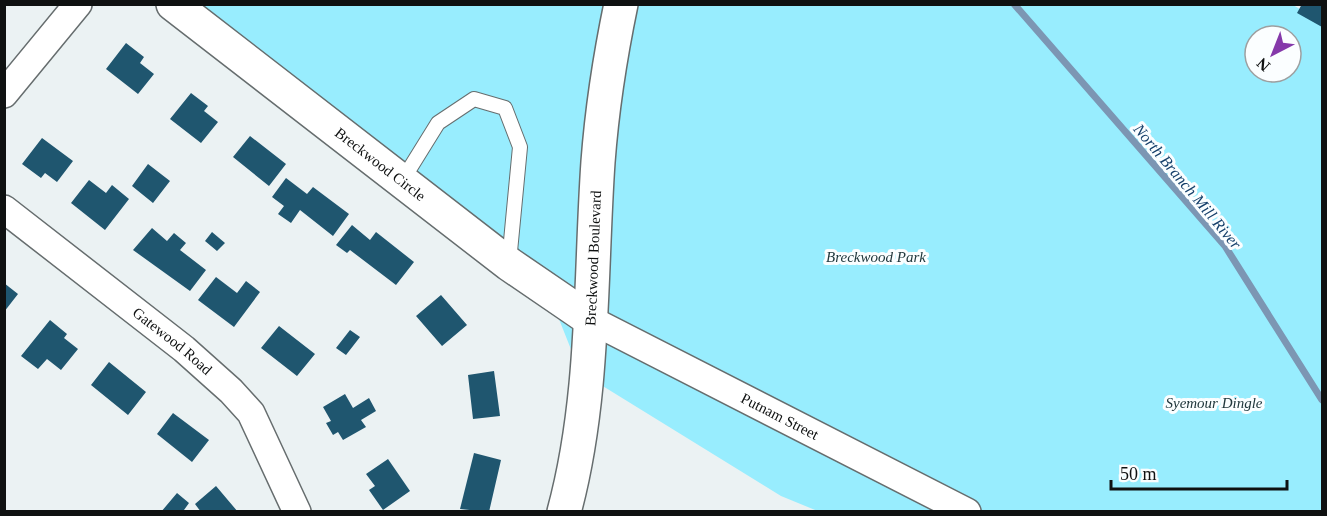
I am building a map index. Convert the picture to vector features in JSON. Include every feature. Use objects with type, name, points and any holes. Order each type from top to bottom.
[{"type":"street","points":[[4,94],[78,4]]},
{"type":"street","name":"Breckwood Circle","points":[[173,4],[509,264],[591,320]]},
{"type":"street","name":"Breckwood Boulevard","points":[[564,512],[577,440],[591,320],[601,134],[621,4]]},
{"type":"street","name":"Gatewood Road","points":[[4,209],[184,349],[231,391],[251,412],[297,512]]},
{"type":"street","name":"Putnam Street","points":[[591,320],[967,512]]},
{"type":"lane","points":[[401,182],[438,123],[474,99],[505,108],[520,147],[509,264]]},
{"type":"green space","name":"Breckwood Park","points":[[178,5],[1293,5],[1322,22],[1322,511],[820,512],[781,496],[580,372],[551,299]]},
{"type":"building","points":[[1302,4],[1322,4],[1322,27],[1297,13]]},
{"type":"building","points":[[126,43],[144,57],[140,63],[154,74],[138,94],[106,69]]},
{"type":"building","points":[[191,93],[208,106],[204,111],[218,122],[201,143],[170,119]]},
{"type":"building","points":[[250,136],[286,164],[269,186],[233,157]]},
{"type":"building","points":[[42,138],[73,161],[57,182],[45,173],[41,178],[22,164]]},
{"type":"building","points":[[148,164],[170,181],[153,203],[132,186]]},
{"type":"building","points":[[286,178],[307,194],[313,187],[349,214],[333,236],[300,210],[291,223],[278,214],[284,206],[272,197]]},
{"type":"building","points":[[89,180],[106,193],[112,185],[129,199],[105,230],[71,203]]},
{"type":"building","points":[[352,225],[370,240],[376,232],[414,262],[396,285],[350,250],[347,253],[336,245]]},
{"type":"building","points":[[152,228],[167,241],[174,233],[186,243],[180,250],[206,270],[190,291],[133,250]]},
{"type":"building","points":[[212,232],[225,243],[217,251],[205,241]]},
{"type":"building","points":[[216,277],[237,293],[246,281],[260,292],[234,327],[198,300]]},
{"type":"building","points":[[4,283],[18,294],[4,312]]},
{"type":"building","points":[[441,295],[467,325],[442,346],[416,316]]},
{"type":"building","points":[[50,320],[67,334],[64,338],[78,349],[61,370],[47,359],[38,369],[21,356]]},
{"type":"building","points":[[279,326],[315,354],[297,376],[261,348]]},
{"type":"building","points":[[350,330],[360,337],[346,355],[336,348]]},
{"type":"building","points":[[109,362],[146,392],[128,415],[91,385]]},
{"type":"building","points":[[494,371],[500,416],[473,419],[468,375]]},
{"type":"building","points":[[345,394],[353,408],[369,398],[376,411],[361,420],[366,427],[343,440],[338,432],[333,435],[326,423],[331,421],[323,407]]},
{"type":"building","points":[[173,413],[209,440],[192,462],[157,434]]},
{"type":"building","points":[[474,453],[501,460],[489,512],[460,509]]},
{"type":"building","points":[[388,459],[410,491],[383,510],[369,490],[375,486],[366,474]]},
{"type":"building","points":[[216,486],[238,512],[201,512],[195,504]]},
{"type":"building","points":[[177,493],[189,503],[184,510],[186,512],[161,512]]},
{"type":"waterway","name":"North Branch Mill River","points":[[1014,4],[1225,246],[1322,400]]},
{"type":"park label","name":"Syemour Dingle","points":[[1214,403]]}]
